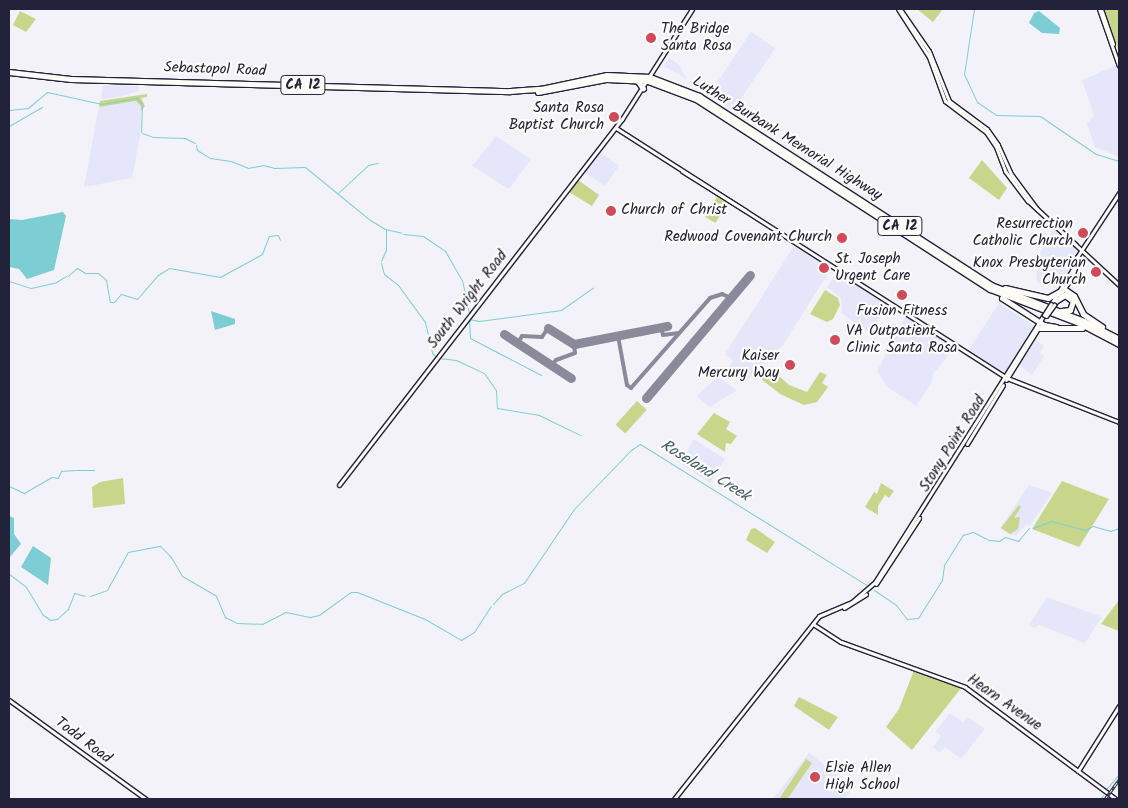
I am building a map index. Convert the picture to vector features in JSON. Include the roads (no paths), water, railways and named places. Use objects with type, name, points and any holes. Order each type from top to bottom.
[{"type":"highway","points":[[654,71],[661,80]]},
{"type":"highway","name":"Luther Burbank Memorial Highway","points":[[649,79],[661,80],[699,96],[999,289],[1076,318],[1119,339]]},
{"type":"highway","name":"Luther Burbank Memorial Highway","points":[[649,79],[674,88],[699,101],[983,285],[1119,344]]},
{"type":"highway","points":[[944,254],[1013,291],[1048,298],[1061,290],[1075,297],[1083,314],[1119,339]]},
{"type":"highway","points":[[983,285],[1040,324],[1081,328],[1119,344]]},
{"type":"highway","points":[[1039,305],[1064,312],[1073,306],[1068,296],[1057,300]]},
{"type":"main road","name":"South Wright Road","points":[[339,485],[616,128],[693,9]]},
{"type":"main road","points":[[899,9],[929,51],[949,101],[987,129],[998,145],[1007,168],[1039,210],[1119,284]]},
{"type":"main road","points":[[1100,9],[1119,59]]},
{"type":"main road","points":[[1100,9],[1119,66]]},
{"type":"main road","name":"Sebastopol Road","points":[[9,72],[39,78],[543,92],[624,78],[649,79]]},
{"type":"main road","name":"Sebastopol Road","points":[[510,91],[541,89],[603,76],[649,79]]},
{"type":"main road","points":[[624,78],[641,82],[643,88]]},
{"type":"main road","points":[[616,128],[1006,377],[1119,422]]},
{"type":"main road","name":"Stony Point Road","points":[[674,799],[813,624],[823,614],[860,597],[874,584],[1052,305],[1083,250],[1119,193]]},
{"type":"main road","name":"Stony Point Road","points":[[1052,305],[1057,300],[1083,250]]},
{"type":"main road","name":"Stony Point Road","points":[[813,624],[855,602],[874,587],[995,398],[1006,377]]},
{"type":"main road","points":[[995,398],[996,392]]},
{"type":"main road","name":"Hearn Avenue","points":[[813,624],[841,642],[965,687],[1116,799]]},
{"type":"main road","name":"Todd Road","points":[[9,700],[146,799]]},
{"type":"main road","points":[[1078,771],[1119,706]]},
{"type":"water","points":[[1039,11],[1060,28],[1059,34],[1042,33],[1029,23],[1034,13]]},
{"type":"water","points":[[63,212],[66,216],[54,270],[27,279],[19,269],[9,267],[9,219],[22,220]]},
{"type":"water","points":[[211,311],[235,319],[235,324],[215,330]]},
{"type":"water","points":[[9,516],[14,518],[14,534],[21,544],[9,558]]},
{"type":"water","points":[[33,546],[51,558],[48,585],[21,567]]},
{"type":"waterway","points":[[974,9],[964,74],[977,102],[996,115],[1040,116],[1096,154],[1119,161]]},
{"type":"waterway","points":[[9,110],[28,108],[47,92],[102,104],[137,98],[142,105],[141,132]]},
{"type":"waterway","points":[[9,126],[42,107]]},
{"type":"waterway","points":[[142,133],[153,137],[185,138],[195,143]]},
{"type":"waterway","points":[[196,145],[197,150],[210,158],[231,161],[248,168],[263,165],[274,168],[305,167],[370,220],[385,229],[402,233]]},
{"type":"waterway","points":[[338,193],[368,165],[378,163]]},
{"type":"waterway","points":[[381,261],[386,250],[386,230]]},
{"type":"waterway","points":[[403,234],[423,236],[445,251],[462,280],[466,298]]},
{"type":"waterway","points":[[68,276],[77,268],[85,273],[98,273],[106,280],[110,302],[114,302],[121,294],[137,299],[158,275],[169,268],[220,277],[262,254],[269,236],[278,235],[280,240]]},
{"type":"waterway","points":[[381,263],[384,274],[398,285],[425,322],[432,353],[437,357]]},
{"type":"waterway","points":[[9,281],[31,288],[56,282],[66,276]]},
{"type":"waterway","points":[[541,375],[470,338],[469,319],[479,321],[561,310],[593,288]]},
{"type":"waterway","points":[[466,299],[469,313]]},
{"type":"waterway","points":[[439,358],[456,360],[484,373],[496,390],[497,408],[539,415],[580,435]]},
{"type":"waterway","name":"Roseland Creek","points":[[493,604],[502,594],[524,583],[574,509],[631,450],[640,444],[868,586]]},
{"type":"waterway","points":[[9,486],[24,493],[52,477],[58,478],[61,471],[75,470]]},
{"type":"waterway","points":[[76,470],[94,470]]},
{"type":"waterway","name":"Roseland Creek","points":[[1033,528],[1051,521],[1085,530],[1093,526],[1110,531],[1119,528]]},
{"type":"waterway","name":"Roseland Creek","points":[[874,590],[896,605],[907,619],[918,618],[942,580],[944,565],[963,535],[973,532],[989,540],[999,541],[1005,537],[1018,541],[1029,528]]},
{"type":"waterway","name":"Roseland Creek","points":[[90,596],[107,590],[128,552],[160,546],[171,557],[182,576],[216,596],[225,617],[237,623],[262,624],[286,612],[310,617],[319,615],[351,592],[357,592],[425,619],[461,640],[474,632],[491,606]]},
{"type":"waterway","name":"Roseland Creek","points":[[9,574],[26,587],[42,614],[50,620],[57,619],[68,609],[74,593],[85,596]]},
{"type":"waterway","points":[[1107,788],[1119,774]]},
{"type":"waterway","points":[[1100,799],[1103,795]]},
{"type":"railway","points":[[1105,799],[1119,780]]},
{"type":"place","name":"The Bridge Santa Rosa","points":[[651,38]]},
{"type":"place","name":"Santa Rosa Baptist Church","points":[[614,117]]},
{"type":"place","name":"Church of Christ","points":[[611,211]]},
{"type":"place","name":"Resurrection Catholic Church","points":[[1083,233]]},
{"type":"place","name":"Redwood Covenant Church","points":[[842,238]]},
{"type":"place","name":"St. Joseph Urgent Care","points":[[824,268]]},
{"type":"place","name":"Knox Presbyterian Church","points":[[1096,272]]},
{"type":"place","name":"Fusion Fitness","points":[[902,295]]},
{"type":"place","name":"VA Outpatient Clinic Santa Rosa","points":[[835,340]]},
{"type":"place","name":"Kaiser Mercury Way","points":[[790,365]]},
{"type":"place","name":"Elsie Allen High School","points":[[815,777]]}]
